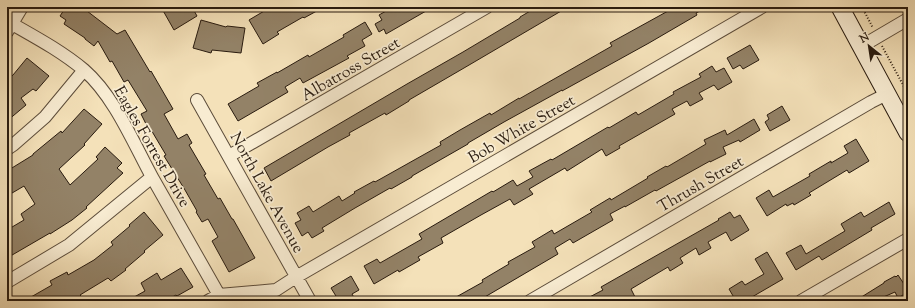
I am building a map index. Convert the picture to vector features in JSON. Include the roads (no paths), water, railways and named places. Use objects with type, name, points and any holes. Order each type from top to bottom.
[{"type":"main road","points":[[840,7],[908,133]]},
{"type":"street","points":[[9,25],[22,7]]},
{"type":"street","name":"Albatross Street","points":[[229,156],[487,7]]},
{"type":"street","name":"Bob White Street","points":[[219,295],[276,290],[762,7]]},
{"type":"street","points":[[862,46],[908,19]]},
{"type":"street","name":"Eagles Forrest Drive","points":[[9,25],[55,49],[84,70],[105,92],[219,295]]},
{"type":"street","points":[[7,149],[45,117],[84,70]]},
{"type":"street","name":"Thrush Street","points":[[530,301],[887,94]]},
{"type":"street","name":"North Lake Avenue","points":[[197,100],[310,301]]},
{"type":"street","points":[[7,282],[69,245],[152,178]]},
{"type":"street","points":[[801,301],[908,240]]},
{"type":"street","points":[[208,301],[219,295]]}]
